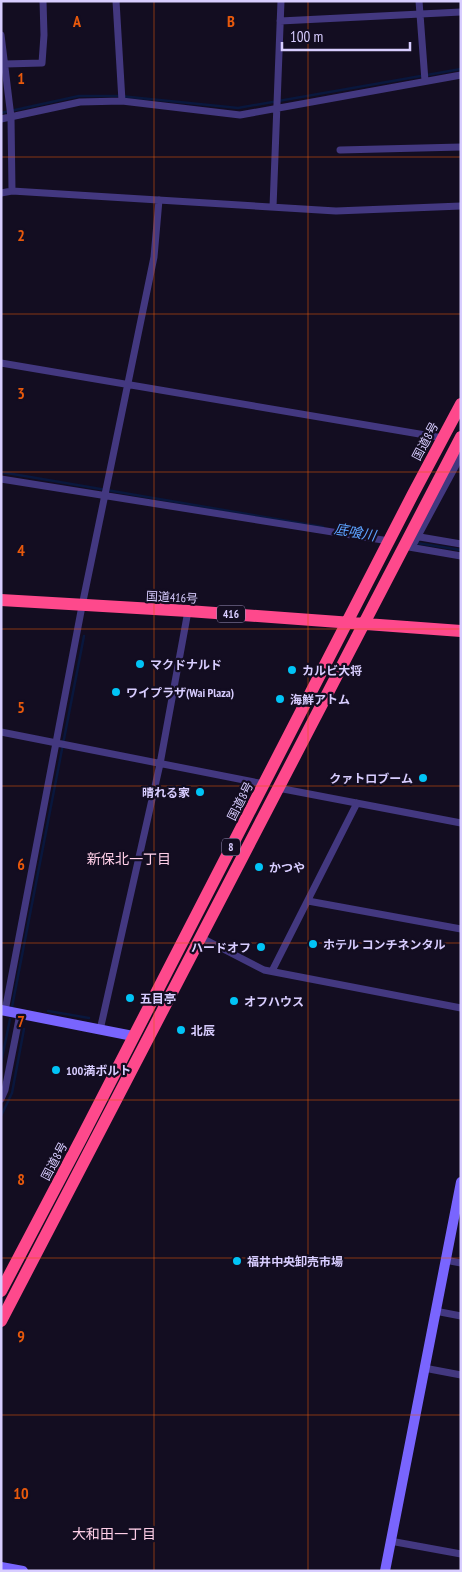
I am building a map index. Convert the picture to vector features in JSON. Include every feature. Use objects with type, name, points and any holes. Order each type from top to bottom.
[{"type":"highway","name":"国道8号","points":[[2,1289],[82,1139],[133,1036],[461,404]]},
{"type":"highway","name":"8","points":[[1,1321],[277,788],[410,541],[461,437]]},
{"type":"highway","name":"国道416号","points":[[1,600],[188,611],[461,631]]},
{"type":"street","points":[[5,64],[42,63],[44,35],[43,1]]},
{"type":"street","points":[[116,1],[122,101]]},
{"type":"street","points":[[273,207],[281,1]]},
{"type":"street","points":[[419,1],[425,81]]},
{"type":"street","points":[[280,21],[461,12]]},
{"type":"street","points":[[1,35],[11,117],[12,191]]},
{"type":"street","points":[[1,119],[80,102],[122,101],[240,115],[461,75]]},
{"type":"street","points":[[340,150],[461,147]]},
{"type":"street","points":[[1,192],[12,191],[336,212],[461,206]]},
{"type":"street","points":[[133,1036],[3,1011],[57,743],[82,606],[154,257],[159,200]]},
{"type":"street","points":[[1,363],[443,438]]},
{"type":"street","points":[[410,541],[461,456]]},
{"type":"street","points":[[1,479],[388,542]]},
{"type":"street","points":[[410,541],[461,544]]},
{"type":"street","points":[[410,541],[461,556]]},
{"type":"street","points":[[100,1030],[160,764],[188,611]]},
{"type":"street","points":[[1,732],[264,784]]},
{"type":"street","points":[[277,788],[461,823]]},
{"type":"street","points":[[272,971],[358,803]]},
{"type":"street","points":[[308,901],[461,929]]},
{"type":"street","points":[[200,937],[264,970],[461,1008]]},
{"type":"street","points":[[1,1099],[5,1090],[20,1014]]},
{"type":"street","points":[[385,1571],[434,1311],[461,1182]]},
{"type":"street","points":[[445,1260],[461,1262]]},
{"type":"street","points":[[434,1311],[461,1316]]},
{"type":"street","points":[[424,1368],[461,1375]]},
{"type":"street","points":[[390,1541],[461,1554]]},
{"type":"street","points":[[1,1566],[23,1571]]},
{"type":"waterway","points":[[1,113],[79,96],[120,96],[238,108],[461,69]]},
{"type":"waterway","points":[[1,472],[323,527]]},
{"type":"waterway","name":"底喰川","points":[[417,543],[461,550]]},
{"type":"waterway","points":[[12,1007],[84,636]]},
{"type":"waterway","points":[[48,1011],[89,1018]]},
{"type":"waterway","points":[[1,1063],[10,1019]]},
{"type":"waterway","points":[[1,1116],[12,1093],[24,1029]]},
{"type":"place","name":"マクドナルド","points":[[140,664]]},
{"type":"place","name":"カルビ大将","points":[[292,670]]},
{"type":"place","name":"ワイプラザ(Wai Plaza)","points":[[116,692]]},
{"type":"place","name":"海鮮アトム","points":[[280,699]]},
{"type":"place","name":"クァトロブーム","points":[[423,778]]},
{"type":"place","name":"晴れる家","points":[[200,792]]},
{"type":"place","name":"かつや","points":[[259,867]]},
{"type":"place","name":"ホテル コンチネンタル","points":[[313,944]]},
{"type":"place","name":"ハードオフ","points":[[261,947]]},
{"type":"place","name":"五目亭","points":[[130,998]]},
{"type":"place","name":"オフハウス","points":[[234,1001]]},
{"type":"place","name":"北辰","points":[[181,1030]]},
{"type":"place","name":"100満ボルト","points":[[56,1070]]},
{"type":"place","name":"福井中央卸売市場","points":[[237,1261]]},
{"type":"district","name":"新保北一丁目","points":[[129,859]]},
{"type":"district","name":"大和田一丁目","points":[[114,1534]]}]
